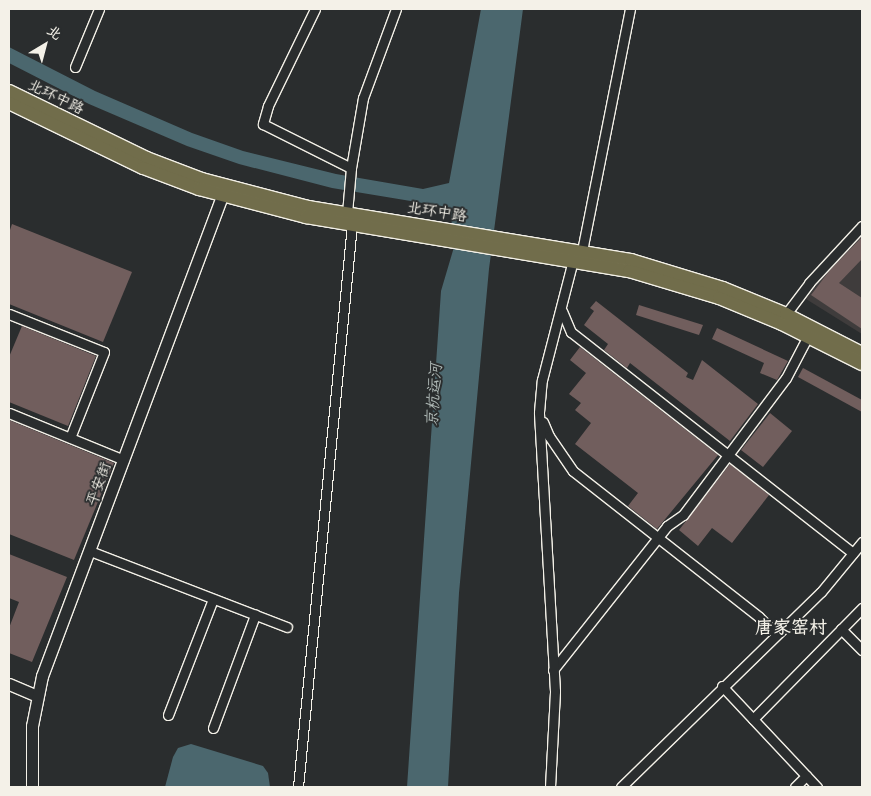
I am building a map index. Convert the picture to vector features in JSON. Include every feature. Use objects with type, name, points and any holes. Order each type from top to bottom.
[{"type":"main road","name":"北环中路","points":[[9,92],[175,170],[350,219],[578,255],[677,273],[786,314],[862,353]]},
{"type":"main road","name":"北环中路","points":[[9,103],[142,168],[222,196],[306,217],[350,219]]},
{"type":"main road","name":"北环中路","points":[[578,255],[719,298],[808,336],[862,364]]},
{"type":"street","points":[[75,67],[99,9]]},
{"type":"street","points":[[312,9],[268,106],[263,124],[351,168]]},
{"type":"street","points":[[298,787],[350,219],[351,168],[363,98],[396,9]]},
{"type":"street","points":[[550,787],[554,736],[553,670],[539,412],[542,380],[578,255],[630,9]]},
{"type":"street","name":"平安街","points":[[32,787],[32,726],[37,696],[222,196]]},
{"type":"street","points":[[786,314],[809,283],[862,226]]},
{"type":"street","points":[[562,311],[571,332],[853,553]]},
{"type":"street","points":[[9,314],[104,352],[70,438]]},
{"type":"street","points":[[553,670],[658,538],[683,515],[786,378],[808,336]]},
{"type":"street","points":[[539,412],[549,436],[573,471],[759,617],[776,634]]},
{"type":"street","points":[[9,413],[124,460]]},
{"type":"street","points":[[621,787],[722,686],[821,592],[862,542]]},
{"type":"street","points":[[90,551],[287,627]]},
{"type":"street","points":[[168,714],[213,599]]},
{"type":"street","points":[[753,719],[862,608]]},
{"type":"street","points":[[213,728],[255,615]]},
{"type":"street","points":[[841,629],[862,650]]},
{"type":"street","points":[[9,684],[37,696]]},
{"type":"street","points":[[722,686],[817,787]]},
{"type":"street","points":[[795,787],[806,776]]},
{"type":"shaded area","points":[[862,235],[862,334],[806,299],[828,269]]},
{"type":"water","name":"京杭运河","points":[[481,9],[523,9],[489,269],[459,593],[448,787],[407,787],[441,291],[454,247],[451,215],[447,207],[332,188],[239,164],[187,146],[89,104],[9,63],[9,47],[95,91],[192,133],[243,151],[336,174],[423,189],[449,183]]},
{"type":"water","points":[[191,744],[263,766],[268,773],[270,787],[165,787],[173,757],[178,748]]},
{"type":"building","points":[[12,224],[132,272],[103,342],[9,304],[9,233]]},
{"type":"building","points":[[862,237],[862,259],[839,283],[862,298],[862,329],[811,295],[830,270]]},
{"type":"building","points":[[596,301],[688,373],[686,377],[693,380],[702,360],[758,404],[730,441],[630,363],[627,368],[604,350],[608,344],[584,325],[594,311],[590,308]]},
{"type":"building","points":[[639,305],[703,325],[699,335],[636,315]]},
{"type":"building","points":[[22,326],[96,356],[68,426],[9,402],[9,357]]},
{"type":"building","points":[[717,328],[788,361],[777,380],[760,373],[764,363],[712,339]]},
{"type":"building","points":[[580,347],[718,455],[657,529],[628,506],[638,493],[575,444],[591,423],[575,410],[581,403],[569,394],[586,373],[570,360]]},
{"type":"building","points":[[803,368],[862,400],[862,412],[798,377]]},
{"type":"building","points":[[770,413],[792,431],[763,467],[741,450]]},
{"type":"building","points":[[9,420],[114,463],[74,560],[9,534]]},
{"type":"building","points":[[730,464],[769,495],[732,543],[712,528],[698,546],[679,530]]},
{"type":"building","points":[[9,554],[67,577],[32,662],[9,653],[9,628],[19,602],[9,598]]},
{"type":"district","name":"唐家窑村","points":[[791,627]]}]
